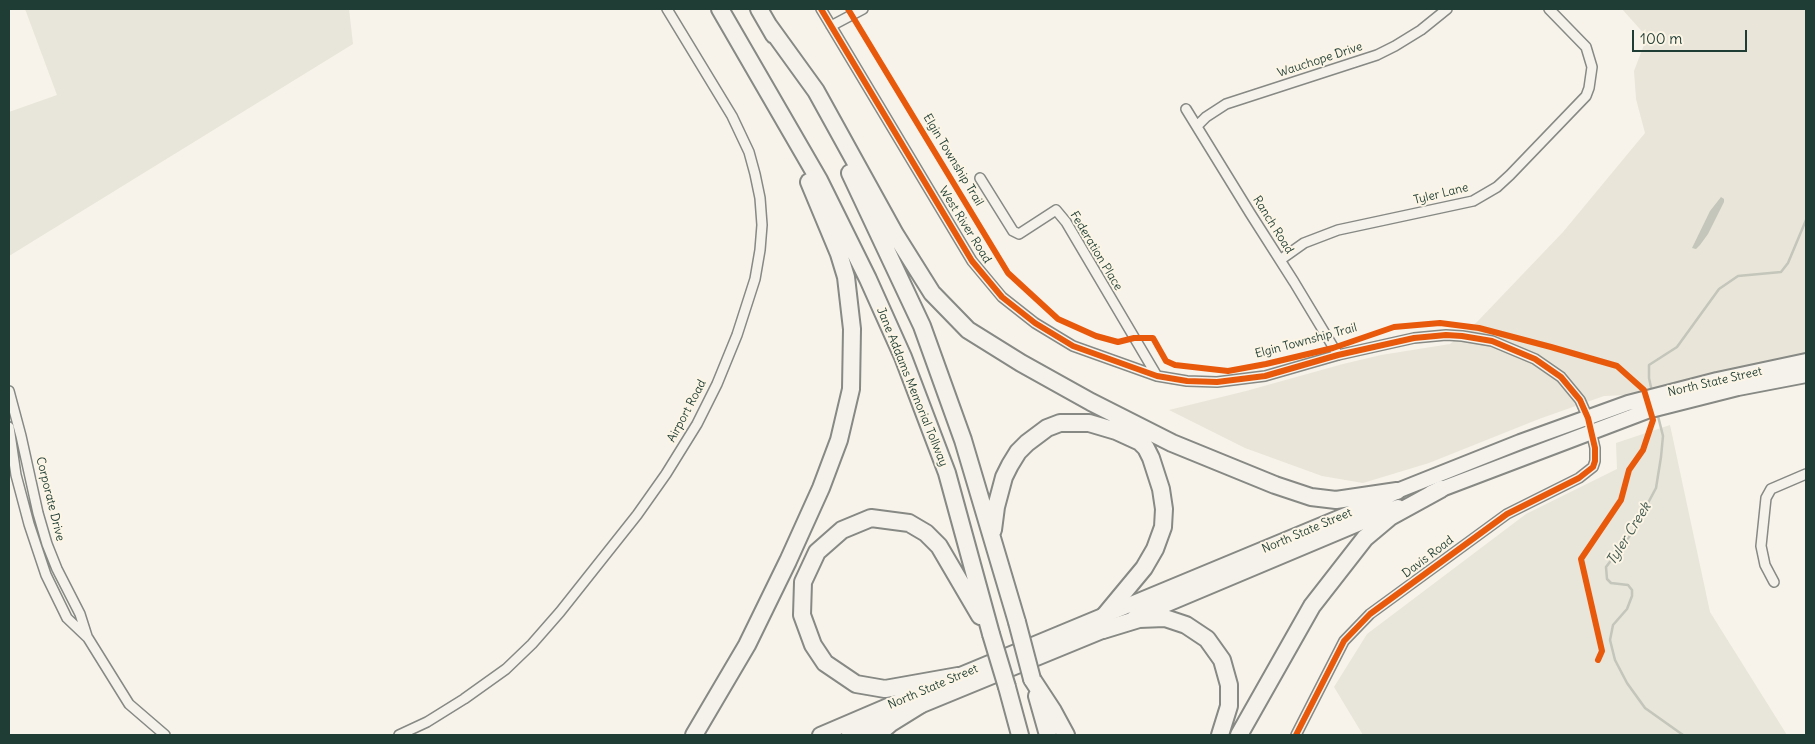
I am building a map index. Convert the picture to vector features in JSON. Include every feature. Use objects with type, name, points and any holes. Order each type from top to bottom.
[{"type":"highway","name":"Jane Addams Memorial Tollway","points":[[720,9],[794,135],[841,224],[903,357],[946,473],[1019,733]]},
{"type":"highway","name":"Jane Addams Memorial Tollway","points":[[759,9],[838,149],[922,326],[963,440],[1048,735]]},
{"type":"highway","points":[[769,26],[816,91],[895,234],[932,293],[968,330],[1021,364],[1172,443],[1275,485],[1311,497],[1336,500],[1397,491]]},
{"type":"highway","points":[[694,735],[747,645],[788,561],[821,488],[839,440],[851,389],[852,329],[846,277],[839,254],[801,160],[794,135]]},
{"type":"highway","points":[[992,537],[996,507],[1004,476],[1018,452],[1038,434],[1054,425],[1078,422],[1089,423],[1116,431],[1140,442],[1146,448],[1151,458],[1162,489],[1163,526],[1158,544],[1144,568],[1104,623]]},
{"type":"highway","points":[[1239,735],[1312,606],[1365,538],[1390,517],[1441,489]]},
{"type":"highway","points":[[958,676],[885,689],[856,684],[825,663],[813,645],[802,615],[803,582],[818,552],[842,530],[871,518],[909,523],[926,533],[939,546],[991,634]]},
{"type":"highway","points":[[1104,623],[1165,618],[1186,625],[1207,639],[1222,660],[1229,685],[1229,706],[1220,735]]},
{"type":"highway","points":[[1032,679],[1066,735]]},
{"type":"highway","points":[[877,735],[891,723],[920,705]]},
{"type":"main road","name":"North State Street","points":[[820,735],[958,676],[1104,623],[1441,489],[1589,425],[1717,380],[1806,361]]},
{"type":"main road","name":"North State Street","points":[[1652,403],[1806,375]]},
{"type":"main road","name":"North State Street","points":[[849,735],[1377,502],[1397,491],[1520,442],[1589,425]]},
{"type":"street","name":"Airport Road","points":[[399,735],[427,722],[464,699],[506,669],[532,644],[560,612],[637,515],[666,474],[705,408],[737,334],[755,279],[760,250],[762,225],[760,198],[755,174],[749,152],[732,116],[667,9]]},
{"type":"street","name":"West River Road","points":[[821,9],[972,261],[1002,297],[1035,323],[1073,346],[1157,376],[1202,382],[1248,379],[1414,338],[1454,336],[1492,341],[1535,359],[1561,377],[1580,400],[1589,425]]},
{"type":"street","points":[[831,26],[863,9]]},
{"type":"street","name":"Wauchope Drive","points":[[1197,126],[1206,116],[1226,104],[1377,54],[1395,46],[1421,30],[1447,9]]},
{"type":"street","name":"Tyler Lane","points":[[1280,260],[1296,248],[1338,230],[1473,201],[1497,186],[1510,175],[1586,96],[1592,74],[1590,58],[1586,47],[1549,9]]},
{"type":"street","name":"Ranch Road","points":[[1186,109],[1338,356]]},
{"type":"street","name":"Federation Place","points":[[980,178],[1013,231],[1020,234],[1056,210],[1066,222],[1157,376]]},
{"type":"street","name":"Corporate Drive","points":[[9,391],[45,536],[57,568],[80,614],[88,638]]},
{"type":"street","name":"Davis Road","points":[[1296,735],[1337,653],[1352,632],[1370,614],[1498,520],[1579,478],[1593,467],[1596,455],[1589,425]]},
{"type":"street","name":"Corporate Drive","points":[[9,428],[18,483],[29,524],[46,575],[67,618],[88,638],[130,704],[165,735]]},
{"type":"street","points":[[1774,582],[1765,565],[1761,546],[1766,498],[1771,489],[1806,474]]},
{"type":"shaded area","points":[[25,9],[349,9],[353,44],[9,256],[9,112],[57,95]]},
{"type":"shaded area","points":[[1622,9],[1806,9],[1806,354],[1627,395],[1604,396],[1539,419],[1429,463],[1363,483],[1322,476],[1245,448],[1169,410],[1381,355],[1450,344],[1477,322],[1563,232],[1645,133],[1636,99],[1634,71],[1647,37]]},
{"type":"shaded area","points":[[1721,197],[1724,199],[1724,202],[1708,234],[1696,249],[1692,248],[1710,211]]},
{"type":"shaded area","points":[[1670,425],[1710,612],[1787,735],[1363,735],[1334,687],[1367,634],[1526,514],[1617,469],[1616,443]]},
{"type":"waterway","name":"Tyler Creek","points":[[1652,392],[1649,365],[1677,347],[1719,289],[1738,276],[1781,272],[1788,263],[1806,220]]},
{"type":"waterway","name":"Tyler Creek","points":[[1657,412],[1663,436],[1656,488],[1632,533],[1606,567],[1607,579],[1611,583],[1628,585],[1632,590],[1632,596],[1627,609],[1613,625],[1610,640],[1615,660],[1627,683],[1645,708],[1683,735]]},
{"type":"cycle path","points":[[821,9],[972,261],[1002,297],[1035,323],[1073,346],[1157,376],[1187,381],[1217,382],[1265,376],[1338,355],[1414,338],[1446,335],[1462,336],[1492,341],[1535,359],[1561,377],[1580,400],[1588,418],[1595,448],[1593,467],[1579,478],[1507,514],[1370,614],[1344,641],[1296,735]]},
{"type":"cycle path","name":"Elgin Township Trail","points":[[848,9],[1008,273],[1058,319],[1096,336],[1118,342],[1134,338],[1153,338],[1166,361],[1175,365],[1228,371],[1333,348],[1394,327],[1440,323],[1479,328],[1617,366],[1644,390],[1653,420],[1643,450],[1629,470],[1621,500],[1581,559],[1602,651],[1598,660]]}]
